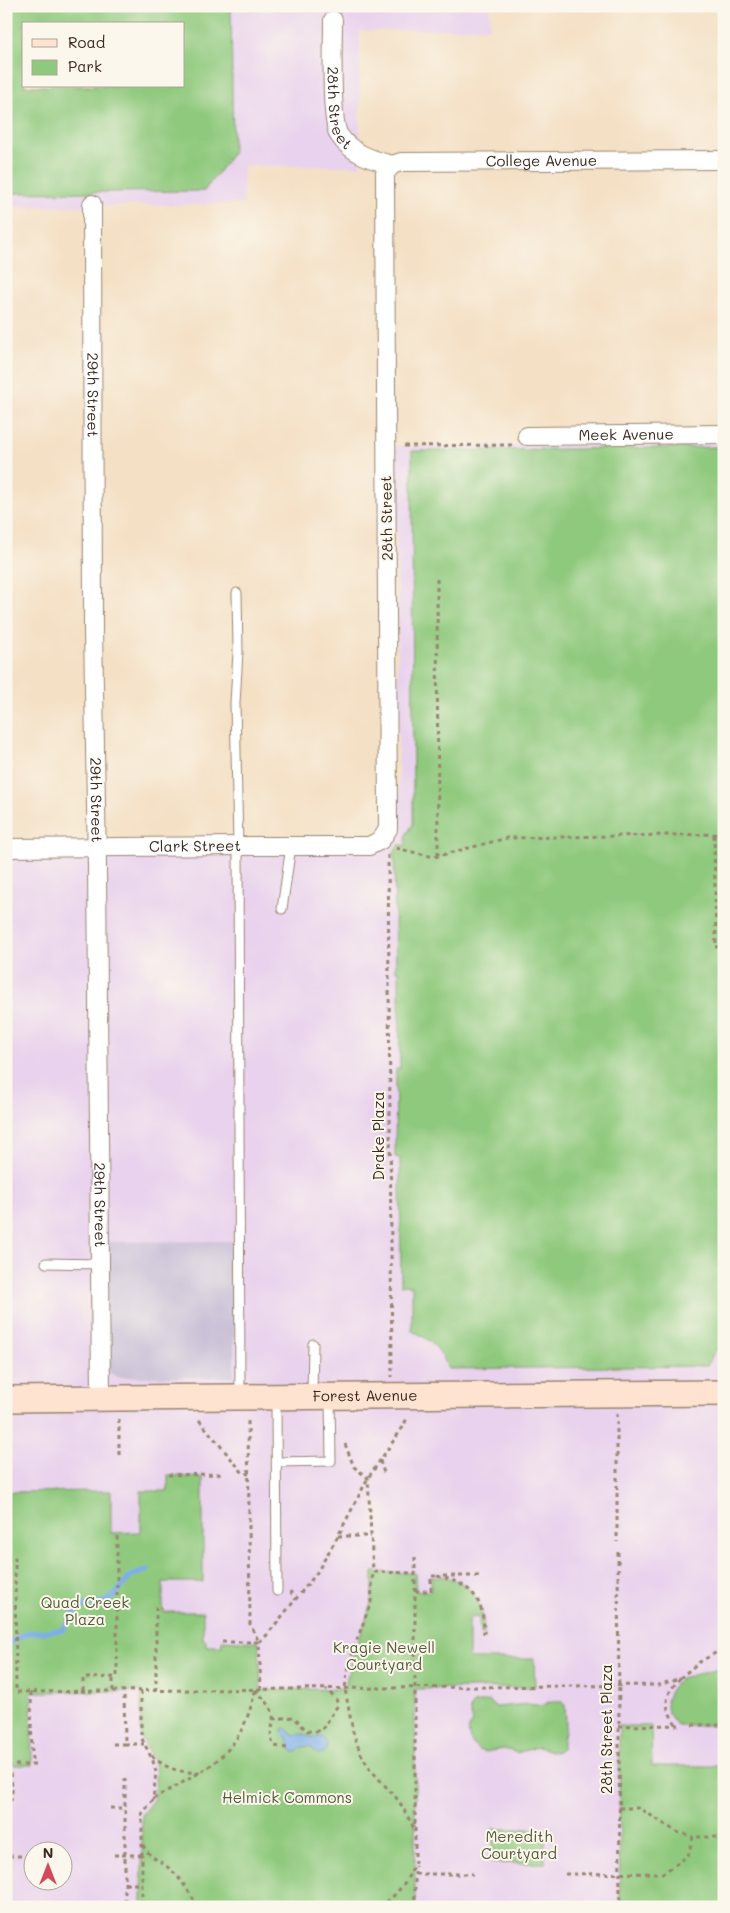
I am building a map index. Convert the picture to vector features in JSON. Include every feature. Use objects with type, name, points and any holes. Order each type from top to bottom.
[{"type":"main road","name":"Forest Avenue","points":[[6,1399],[724,1393]]},
{"type":"street","name":"28th Street","points":[[333,20],[334,117],[339,135],[354,150],[368,158],[392,166],[385,173],[384,194],[385,436],[388,571],[388,848]]},
{"type":"street","name":"College Avenue","points":[[392,166],[401,162],[724,160]]},
{"type":"street","name":"29th Street","points":[[92,204],[93,628],[97,847],[101,1398]]},
{"type":"street","name":"Meek Avenue","points":[[524,440],[724,434]]},
{"type":"street","name":"Clark Street","points":[[6,848],[370,846],[388,848]]},
{"type":"lane","points":[[237,593],[238,652],[235,712],[238,846],[240,1396]]},
{"type":"lane","points":[[282,910],[291,846]]},
{"type":"lane","points":[[46,1263],[100,1264]]},
{"type":"lane","points":[[277,1462],[332,1461],[313,1344]]},
{"type":"lane","points":[[276,1396],[277,1591]]},
{"type":"path","points":[[402,446],[524,440]]},
{"type":"path","points":[[437,579],[438,857]]},
{"type":"path","points":[[714,834],[716,947],[724,946]]},
{"type":"path","points":[[388,848],[438,857],[506,838],[724,834]]},
{"type":"path","name":"Drake Plaza","points":[[388,848],[392,1395]]},
{"type":"path","points":[[616,1394],[617,1542]]},
{"type":"path","points":[[222,1642],[259,1642],[284,1615],[316,1574],[368,1478],[407,1418]]},
{"type":"path","points":[[119,1419],[119,1458]]},
{"type":"path","points":[[199,1420],[243,1473],[249,1474]]},
{"type":"path","points":[[248,1420],[250,1624],[259,1642],[261,1690]]},
{"type":"path","points":[[344,1442],[354,1467],[368,1478],[373,1572],[371,1602],[347,1672],[345,1690],[347,1704],[353,1732],[360,1752],[370,1769],[399,1801],[414,1828]]},
{"type":"path","points":[[379,1460],[385,1476]]},
{"type":"path","points":[[168,1474],[219,1474],[219,1477]]},
{"type":"path","points":[[83,1691],[83,1678],[118,1678],[117,1533]]},
{"type":"path","points":[[338,1536],[371,1536]]},
{"type":"path","name":"28th Street Plaza","points":[[618,1552],[620,1907]]},
{"type":"path","points":[[415,1557],[415,1907]]},
{"type":"path","points":[[6,1558],[15,1558],[16,1692],[618,1686],[659,1685],[680,1678]]},
{"type":"path","points":[[373,1572],[415,1572]]},
{"type":"path","points":[[6,1576],[15,1576]]},
{"type":"path","points":[[415,1591],[431,1591],[431,1576],[480,1576]]},
{"type":"path","points":[[437,1576],[462,1584],[474,1595],[482,1611],[484,1634]]},
{"type":"path","points":[[156,1691],[156,1608],[162,1608]]},
{"type":"path","points":[[677,1725],[668,1713],[666,1702],[670,1691],[680,1678],[698,1663],[724,1648]]},
{"type":"path","points":[[113,1678],[113,1691]]},
{"type":"path","points":[[255,1690],[268,1703],[273,1718],[270,1740],[274,1746],[287,1748]]},
{"type":"path","points":[[142,1907],[142,1814],[153,1800],[202,1772],[220,1758],[245,1724],[255,1690]]},
{"type":"path","points":[[326,1690],[336,1699],[338,1705]]},
{"type":"path","points":[[124,1691],[125,1744]]},
{"type":"path","points":[[141,1691],[141,1737],[150,1754],[156,1772],[153,1800]]},
{"type":"path","points":[[9,1907],[7,1809],[11,1799],[12,1784],[7,1765],[34,1765],[31,1692]]},
{"type":"path","points":[[273,1718],[294,1717],[307,1730],[321,1730],[338,1705],[347,1704]]},
{"type":"path","points":[[619,1726],[682,1725]]},
{"type":"path","points":[[692,1725],[724,1725]]},
{"type":"path","points":[[113,1744],[145,1744]]},
{"type":"path","points":[[150,1754],[168,1768],[177,1772],[202,1772]]},
{"type":"path","points":[[125,1778],[125,1907]]},
{"type":"path","points":[[110,1808],[125,1808]]},
{"type":"path","points":[[619,1808],[639,1808],[678,1832],[693,1837],[724,1837]]},
{"type":"path","points":[[565,1874],[663,1873],[688,1856],[693,1837]]},
{"type":"path","points":[[142,1842],[147,1854],[170,1868],[178,1876],[198,1907]]},
{"type":"path","points":[[114,1855],[142,1855]]},
{"type":"path","points":[[9,1856],[22,1856]]},
{"type":"path","points":[[380,1907],[394,1896],[405,1882],[415,1862]]},
{"type":"path","points":[[415,1874],[473,1874]]},
{"type":"path","points":[[125,1884],[142,1884]]},
{"type":"shaded area","points":[[6,6],[490,6],[490,28],[360,31],[360,166],[243,166],[243,204],[6,207]]},
{"type":"shaded area","points":[[724,443],[724,1907],[6,1907],[6,848],[391,846],[398,834],[396,446]]},
{"type":"shaded area","points":[[234,1241],[234,1377],[118,1377],[110,1373],[108,1369],[107,1242]]},
{"type":"green space","points":[[6,6],[231,6],[233,153],[204,191],[6,193]]},
{"type":"green space","points":[[724,447],[724,1342],[713,1354],[707,1366],[448,1369],[442,1356],[434,1346],[425,1338],[412,1331],[412,1286],[401,1285],[400,1158],[395,1157],[396,1069],[400,1069],[399,971],[396,971],[394,853],[399,845],[406,845],[406,835],[413,824],[412,451]]},
{"type":"green space","points":[[168,1475],[203,1478],[203,1582],[163,1582],[163,1612],[203,1612],[203,1639],[206,1640],[206,1646],[222,1646],[222,1640],[259,1642],[261,1690],[345,1689],[350,1667],[371,1603],[373,1572],[415,1573],[416,1591],[431,1591],[431,1576],[455,1580],[472,1592],[481,1610],[483,1621],[484,1634],[480,1635],[479,1618],[472,1617],[469,1620],[469,1659],[534,1659],[535,1687],[415,1689],[415,1907],[142,1907],[142,1814],[153,1800],[156,1772],[153,1760],[141,1737],[141,1691],[31,1692],[32,1765],[6,1765],[6,1492],[111,1491],[111,1533],[141,1532],[141,1491],[168,1491]]},
{"type":"green space","points":[[724,1668],[724,1725],[677,1725],[668,1713],[666,1701],[670,1691],[680,1678]]},
{"type":"green space","points":[[489,1701],[496,1707],[528,1704],[543,1706],[548,1702],[562,1702],[565,1705],[566,1723],[562,1749],[555,1752],[537,1747],[517,1753],[504,1749],[485,1752],[478,1750],[469,1736],[470,1725],[473,1722],[470,1709],[473,1704]]},
{"type":"green space","points":[[619,1726],[651,1726],[652,1766],[724,1766],[724,1907],[620,1907]]},
{"type":"green space","name":"Meredith Courtyard","points":[[493,1829],[545,1829],[545,1863],[493,1863]]},
{"type":"water","points":[[285,1728],[294,1735],[323,1737],[327,1744],[326,1750],[317,1754],[310,1746],[302,1747],[297,1752],[293,1752],[289,1740],[282,1733],[282,1729]]},
{"type":"waterway","points":[[6,1645],[27,1633],[63,1630],[77,1609],[86,1605],[103,1603],[114,1596],[131,1576],[148,1570]]},
{"type":"park label","name":"Quad Creek Plaza","points":[[85,1612]]},
{"type":"park label","name":"Kragie Newell Courtyard","points":[[384,1656]]},
{"type":"park label","name":"Helmick Commons","points":[[287,1798]]}]
